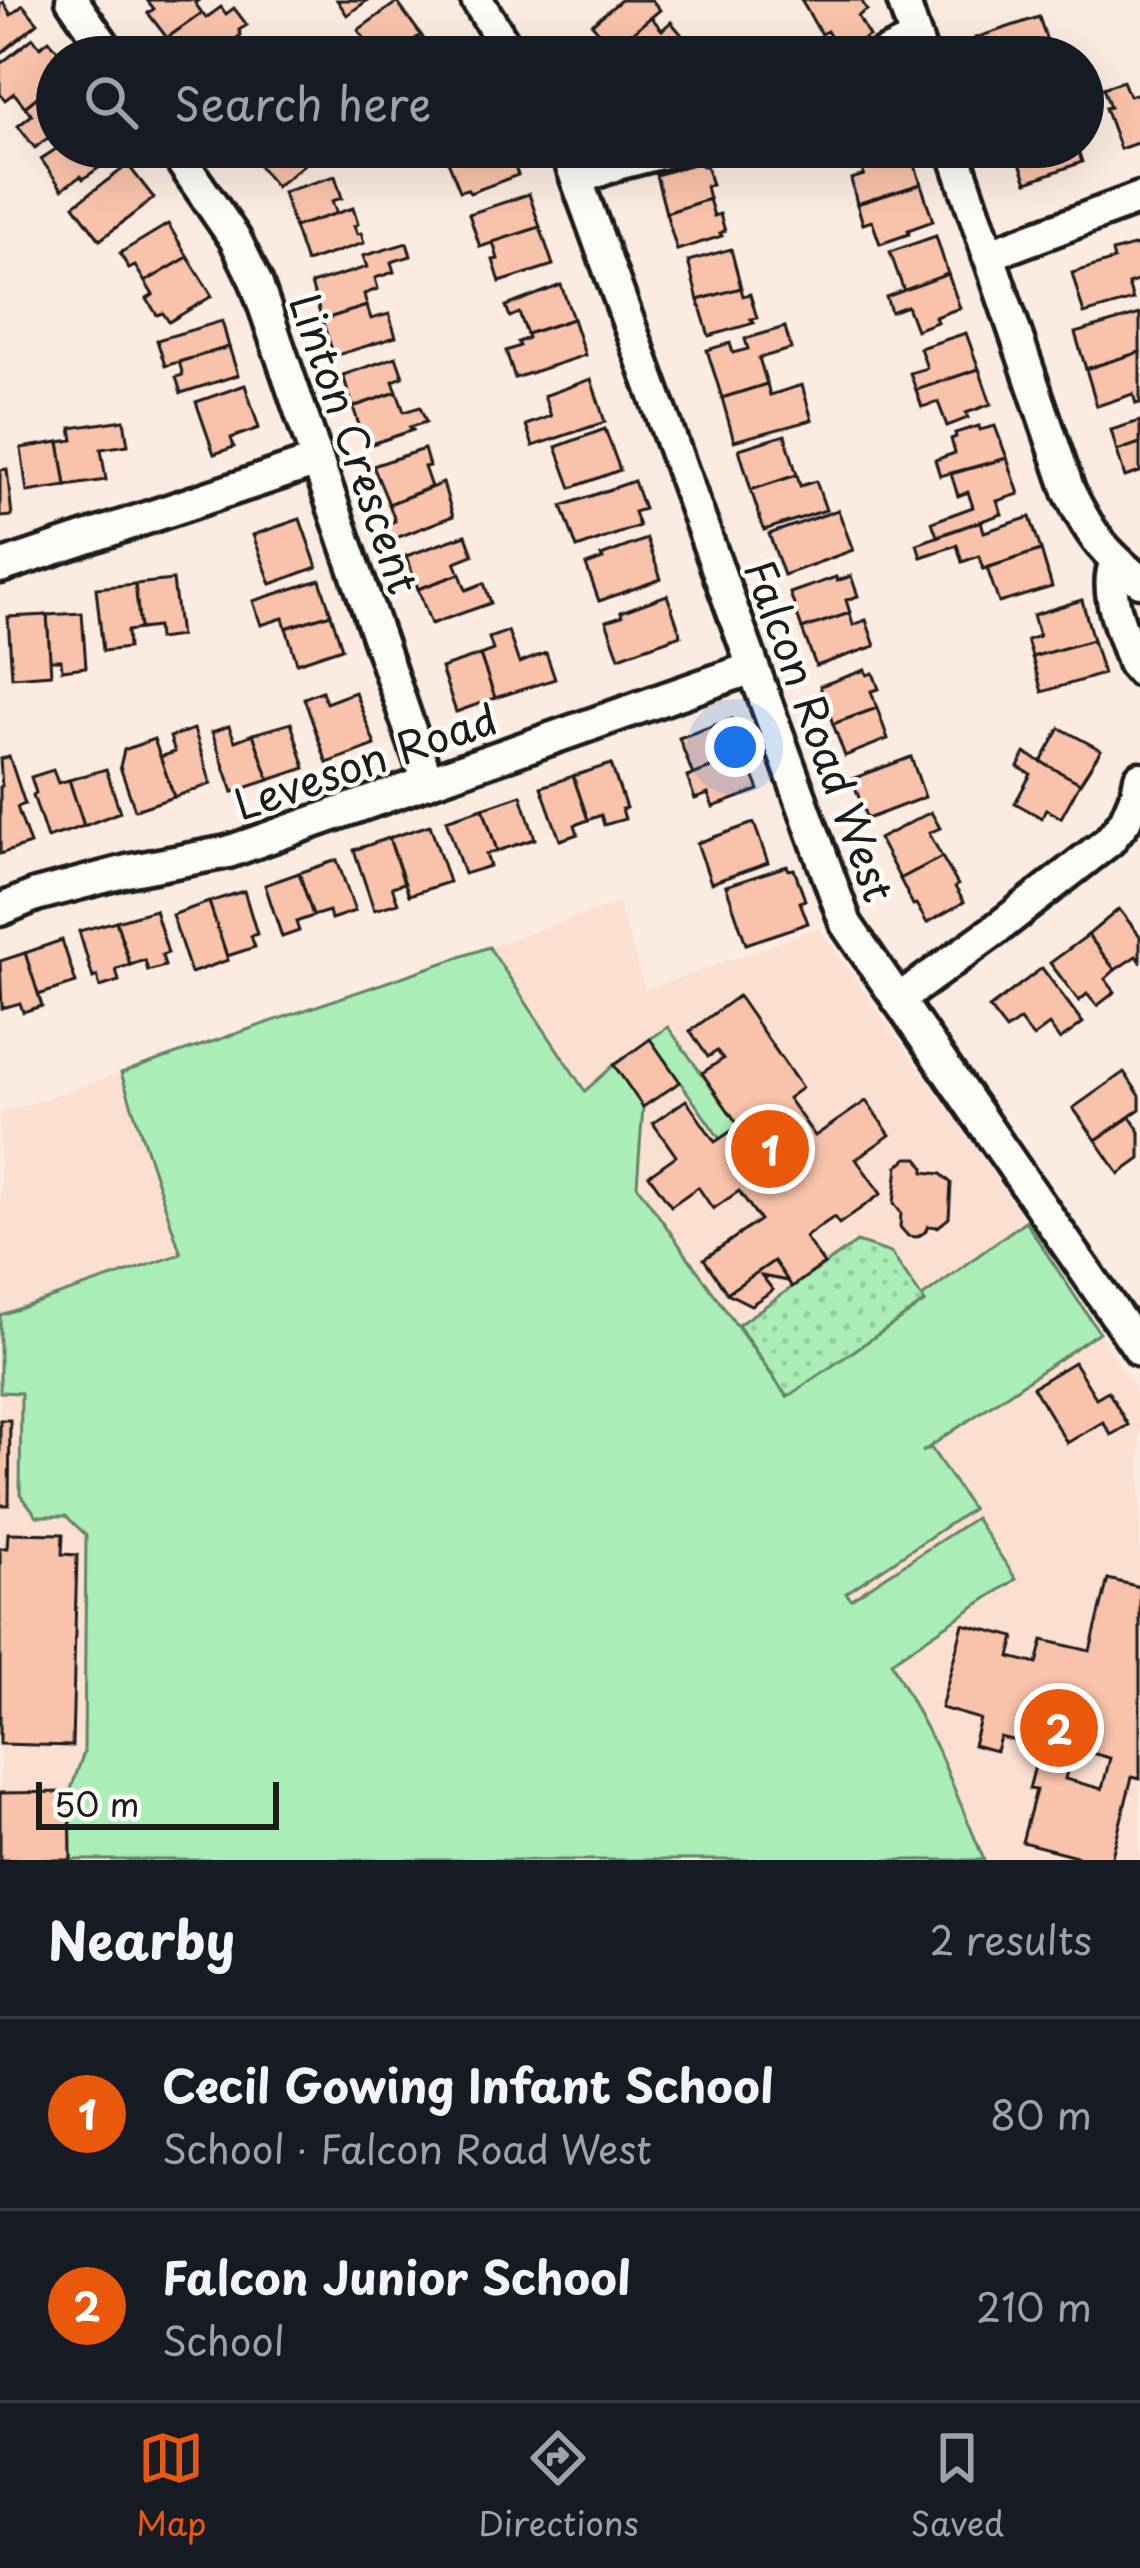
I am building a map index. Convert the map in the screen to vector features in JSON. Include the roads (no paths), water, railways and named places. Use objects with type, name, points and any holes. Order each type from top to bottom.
[{"type":"street","points":[[72,0],[97,36]]},
{"type":"street","points":[[477,0],[499,36]]},
{"type":"street","points":[[903,0],[915,36]]},
{"type":"street","name":"Linton Crescent","points":[[187,168],[235,238],[256,282],[428,782]]},
{"type":"street","name":"Falcon Road West","points":[[574,168],[846,924],[1140,1350]]},
{"type":"street","points":[[578,179],[607,168]]},
{"type":"street","points":[[959,168],[1069,490],[1089,531],[1128,571]]},
{"type":"street","points":[[988,255],[1140,198]]},
{"type":"street","points":[[0,567],[317,461]]},
{"type":"street","points":[[1128,571],[1112,572],[1112,590],[1133,663],[1140,670]]},
{"type":"street","name":"Leveson Road","points":[[0,910],[36,895],[127,871],[228,852],[752,668]]},
{"type":"street","points":[[898,1000],[1109,842],[1125,821],[1140,778]]},
{"type":"place","name":"Cecil Gowing Infant School","points":[[770,1149]]},
{"type":"place","name":"Falcon Junior School","points":[[1059,1728]]}]
